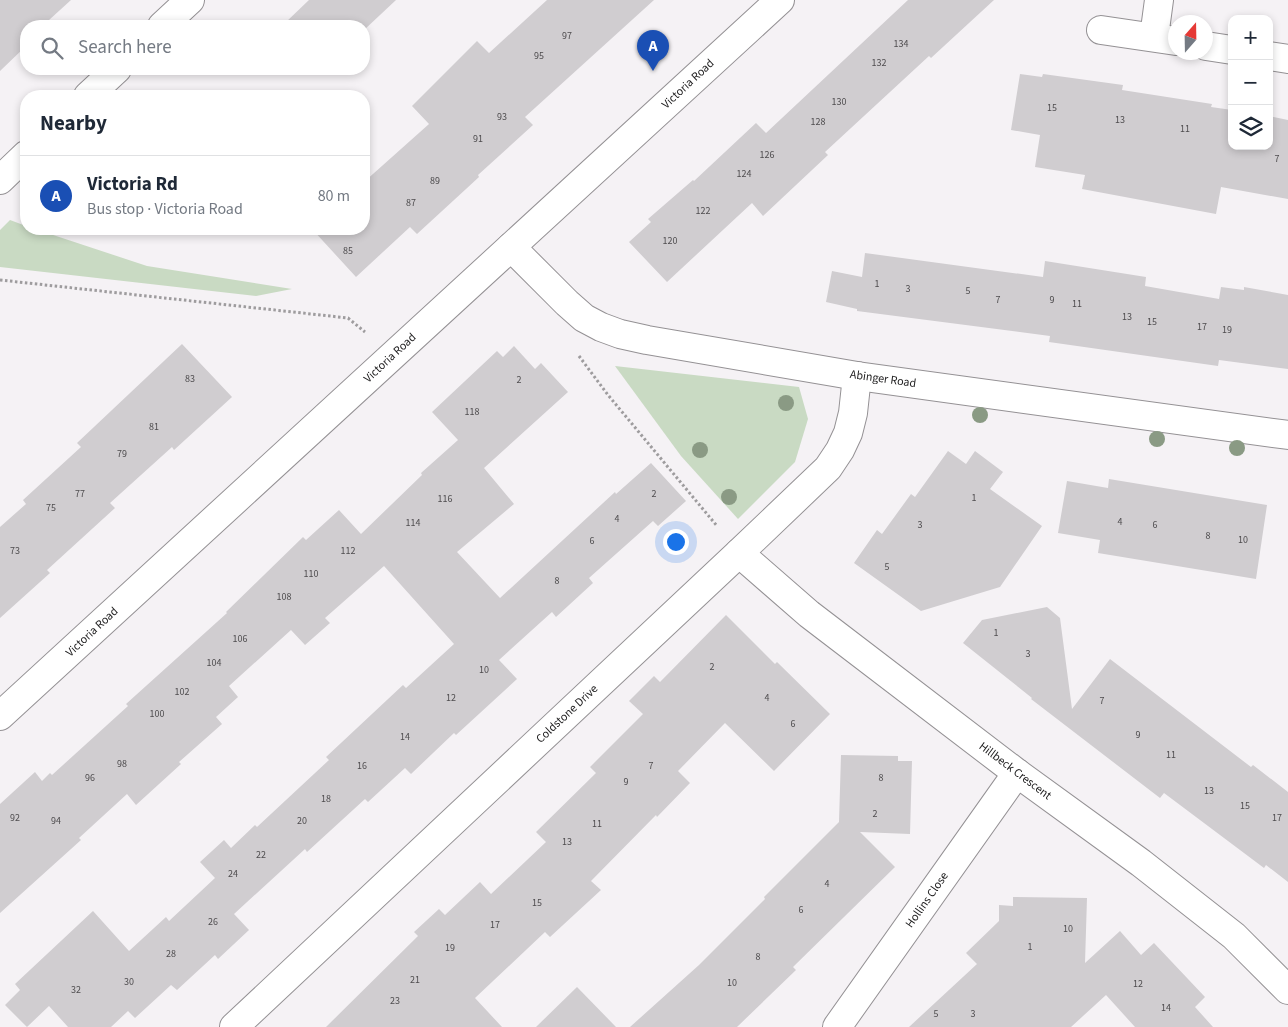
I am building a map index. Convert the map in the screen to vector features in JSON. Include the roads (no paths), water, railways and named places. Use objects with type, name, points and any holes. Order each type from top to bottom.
[{"type":"street","points":[[168,20],[190,0]]},
{"type":"street","name":"Victoria Road","points":[[0,716],[780,0]]},
{"type":"street","points":[[1101,30],[1165,39],[1159,0]]},
{"type":"street","points":[[1213,47],[1228,49]]},
{"type":"street","points":[[1273,57],[1288,59]]},
{"type":"street","points":[[94,90],[111,75]]},
{"type":"street","points":[[0,180],[20,161]]},
{"type":"street","name":"Abinger Road","points":[[511,247],[584,318],[620,334],[857,376],[1288,435]]},
{"type":"street","name":"Coldstone Drive","points":[[234,1027],[740,553],[828,468],[848,433],[857,376]]},
{"type":"street","name":"Hillbeck Crescent","points":[[740,553],[809,614],[1017,773],[1141,863],[1234,936],[1288,990]]},
{"type":"street","name":"Hollins Close","points":[[837,1027],[1017,773]]},
{"type":"place","name":"Victoria Rd","points":[[653,71]]}]
